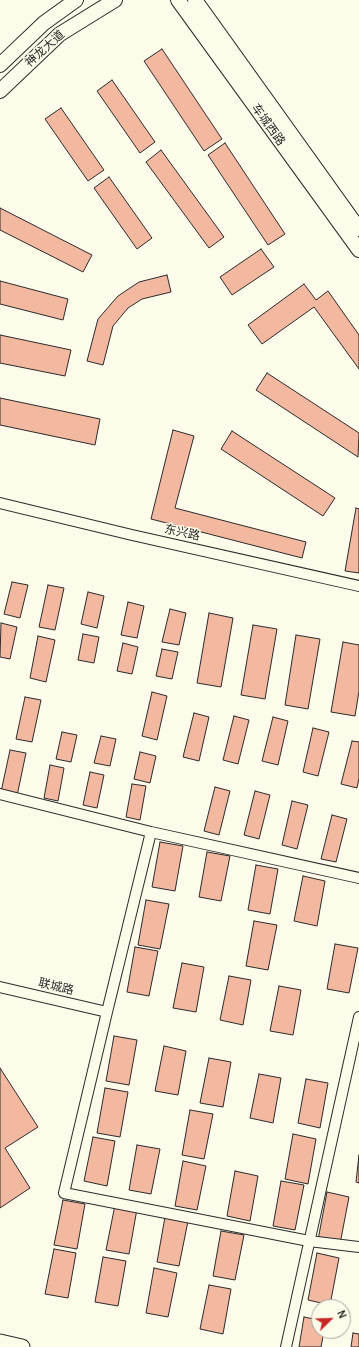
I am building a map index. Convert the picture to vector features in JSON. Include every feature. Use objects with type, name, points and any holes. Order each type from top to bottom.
[{"type":"main road","name":"神龙大道","points":[[0,65],[44,23],[76,0]]},
{"type":"main road","name":"神龙大道","points":[[0,91],[60,34],[115,0]]},
{"type":"main road","name":"车城西路","points":[[178,0],[359,250]]},
{"type":"main road","name":"车城西路","points":[[195,0],[359,230]]},
{"type":"main road","points":[[0,1342],[22,1347]]},
{"type":"street","name":"东兴路","points":[[0,503],[132,535],[359,586]]},
{"type":"street","points":[[0,794],[151,832],[359,878]]},
{"type":"street","points":[[151,832],[64,1192],[309,1240],[359,1247]]},
{"type":"street","name":"联城路","points":[[0,987],[107,1012]]},
{"type":"street","points":[[286,1347],[359,1017]]},
{"type":"building","points":[[162,49],[222,139],[204,151],[144,61]]},
{"type":"building","points":[[112,80],[155,142],[140,153],[97,91]]},
{"type":"building","points":[[61,108],[104,170],[88,181],[45,119]]},
{"type":"building","points":[[225,143],[285,234],[268,245],[208,155]]},
{"type":"building","points":[[161,150],[224,237],[209,248],[146,162]]},
{"type":"building","points":[[109,177],[152,238],[137,249],[94,188]]},
{"type":"building","points":[[0,208],[92,255],[83,272],[0,230]]},
{"type":"building","points":[[261,249],[274,267],[232,295],[220,277]]},
{"type":"building","points":[[167,275],[171,292],[142,299],[128,308],[113,326],[103,365],[87,361],[98,319],[118,296],[139,282]]},
{"type":"building","points":[[0,281],[68,299],[63,320],[0,304]]},
{"type":"building","points":[[304,284],[316,300],[328,291],[359,335],[359,369],[314,307],[262,344],[248,325]]},
{"type":"building","points":[[0,335],[71,350],[65,376],[0,363]]},
{"type":"building","points":[[267,373],[359,433],[358,457],[256,390]]},
{"type":"building","points":[[0,398],[100,419],[95,445],[0,425]]},
{"type":"building","points":[[173,430],[194,436],[175,508],[306,542],[302,558],[151,519]]},
{"type":"building","points":[[232,431],[335,498],[323,516],[221,449]]},
{"type":"building","points":[[356,508],[359,509],[359,573],[345,571]]},
{"type":"building","points":[[12,582],[28,585],[20,618],[4,614]]},
{"type":"building","points":[[48,585],[64,588],[55,630],[39,627]]},
{"type":"building","points":[[88,592],[104,596],[97,628],[81,624]]},
{"type":"building","points":[[128,602],[144,606],[137,638],[121,635]]},
{"type":"building","points":[[170,609],[186,613],[179,645],[162,642]]},
{"type":"building","points":[[209,613],[233,618],[221,687],[197,683]]},
{"type":"building","points":[[1,623],[17,627],[10,659],[0,657]]},
{"type":"building","points":[[253,625],[277,629],[265,699],[241,695]]},
{"type":"building","points":[[83,634],[99,637],[94,663],[78,660]]},
{"type":"building","points":[[296,635],[320,639],[308,709],[285,705]]},
{"type":"building","points":[[38,636],[55,640],[46,682],[30,678]]},
{"type":"building","points":[[343,642],[359,645],[359,691],[355,716],[331,712]]},
{"type":"building","points":[[123,643],[138,647],[132,674],[117,671]]},
{"type":"building","points":[[162,649],[178,652],[172,679],[156,676]]},
{"type":"building","points":[[152,692],[167,696],[157,740],[142,736]]},
{"type":"building","points":[[25,697],[41,700],[32,742],[16,739]]},
{"type":"building","points":[[194,713],[209,717],[199,761],[183,757]]},
{"type":"building","points":[[234,716],[249,720],[238,764],[223,760]]},
{"type":"building","points":[[273,717],[288,721],[278,765],[262,761]]},
{"type":"building","points":[[313,728],[329,732],[318,776],[303,772]]},
{"type":"building","points":[[62,732],[77,735],[71,762],[56,759]]},
{"type":"building","points":[[101,736],[116,739],[110,766],[94,763]]},
{"type":"building","points":[[352,741],[359,742],[359,778],[357,788],[341,784]]},
{"type":"building","points":[[10,750],[26,753],[17,796],[1,792]]},
{"type":"building","points":[[140,752],[156,756],[150,783],[134,779]]},
{"type":"building","points":[[50,765],[64,768],[58,801],[44,798]]},
{"type":"building","points":[[90,772],[104,775],[97,808],[83,805]]},
{"type":"building","points":[[132,784],[146,786],[140,820],[126,817]]},
{"type":"building","points":[[215,787],[230,791],[219,835],[204,831]]},
{"type":"building","points":[[255,791],[270,795],[259,839],[244,835]]},
{"type":"building","points":[[292,801],[308,805],[297,849],[282,845]]},
{"type":"building","points":[[332,815],[347,819],[336,862],[321,859]]},
{"type":"building","points":[[160,842],[183,846],[175,891],[152,887]]},
{"type":"building","points":[[207,852],[230,856],[221,901],[199,897]]},
{"type":"building","points":[[256,865],[278,869],[270,914],[248,910]]},
{"type":"building","points":[[303,876],[325,881],[317,926],[294,921]]},
{"type":"building","points":[[146,900],[169,904],[160,949],[138,945]]},
{"type":"building","points":[[254,921],[277,925],[268,970],[246,966]]},
{"type":"building","points":[[335,944],[358,948],[349,993],[327,989]]},
{"type":"building","points":[[135,947],[158,951],[149,996],[127,992]]},
{"type":"building","points":[[182,963],[204,967],[196,1012],[173,1008]]},
{"type":"building","points":[[229,976],[251,980],[243,1025],[220,1020]]},
{"type":"building","points":[[279,986],[301,990],[293,1035],[270,1031]]},
{"type":"building","points":[[114,1036],[137,1040],[129,1085],[106,1081]]},
{"type":"building","points":[[164,1046],[186,1051],[178,1095],[155,1091]]},
{"type":"building","points":[[209,1058],[231,1062],[223,1107],[200,1103]]},
{"type":"building","points":[[0,1068],[38,1127],[5,1148],[30,1188],[0,1208]]},
{"type":"building","points":[[259,1074],[281,1078],[273,1123],[250,1118]]},
{"type":"building","points":[[306,1079],[328,1083],[320,1128],[298,1123]]},
{"type":"building","points":[[105,1088],[128,1092],[120,1137],[97,1133]]},
{"type":"building","points":[[190,1110],[213,1114],[204,1159],[182,1155]]},
{"type":"building","points":[[293,1134],[316,1139],[308,1184],[285,1179]]},
{"type":"building","points":[[93,1137],[115,1141],[107,1186],[84,1181]]},
{"type":"building","points":[[137,1145],[160,1149],[151,1194],[129,1190]]},
{"type":"building","points":[[359,1155],[359,1183],[356,1182]]},
{"type":"building","points":[[183,1161],[206,1166],[197,1210],[175,1206]]},
{"type":"building","points":[[235,1171],[258,1176],[250,1221],[227,1216]]},
{"type":"building","points":[[281,1181],[304,1185],[295,1230],[273,1226]]},
{"type":"building","points":[[327,1192],[349,1197],[340,1244],[318,1240]]},
{"type":"building","points":[[63,1200],[85,1204],[77,1249],[54,1245]]},
{"type":"building","points":[[115,1205],[137,1209],[129,1254],[106,1250]]},
{"type":"building","points":[[165,1217],[188,1221],[179,1266],[157,1262]]},
{"type":"building","points":[[221,1231],[244,1235],[235,1280],[213,1276]]},
{"type":"building","points":[[54,1249],[76,1253],[68,1298],[45,1294]]},
{"type":"building","points":[[317,1253],[339,1258],[331,1299],[308,1300]]},
{"type":"building","points":[[103,1257],[126,1261],[118,1306],[95,1302]]},
{"type":"building","points":[[154,1268],[177,1273],[168,1317],[146,1313]]},
{"type":"building","points":[[209,1285],[231,1289],[223,1334],[200,1329]]},
{"type":"building","points":[[304,1317],[311,1318],[311,1339],[322,1339],[321,1347],[299,1347]]},
{"type":"building","points":[[353,1333],[359,1334],[359,1347],[351,1347]]}]
